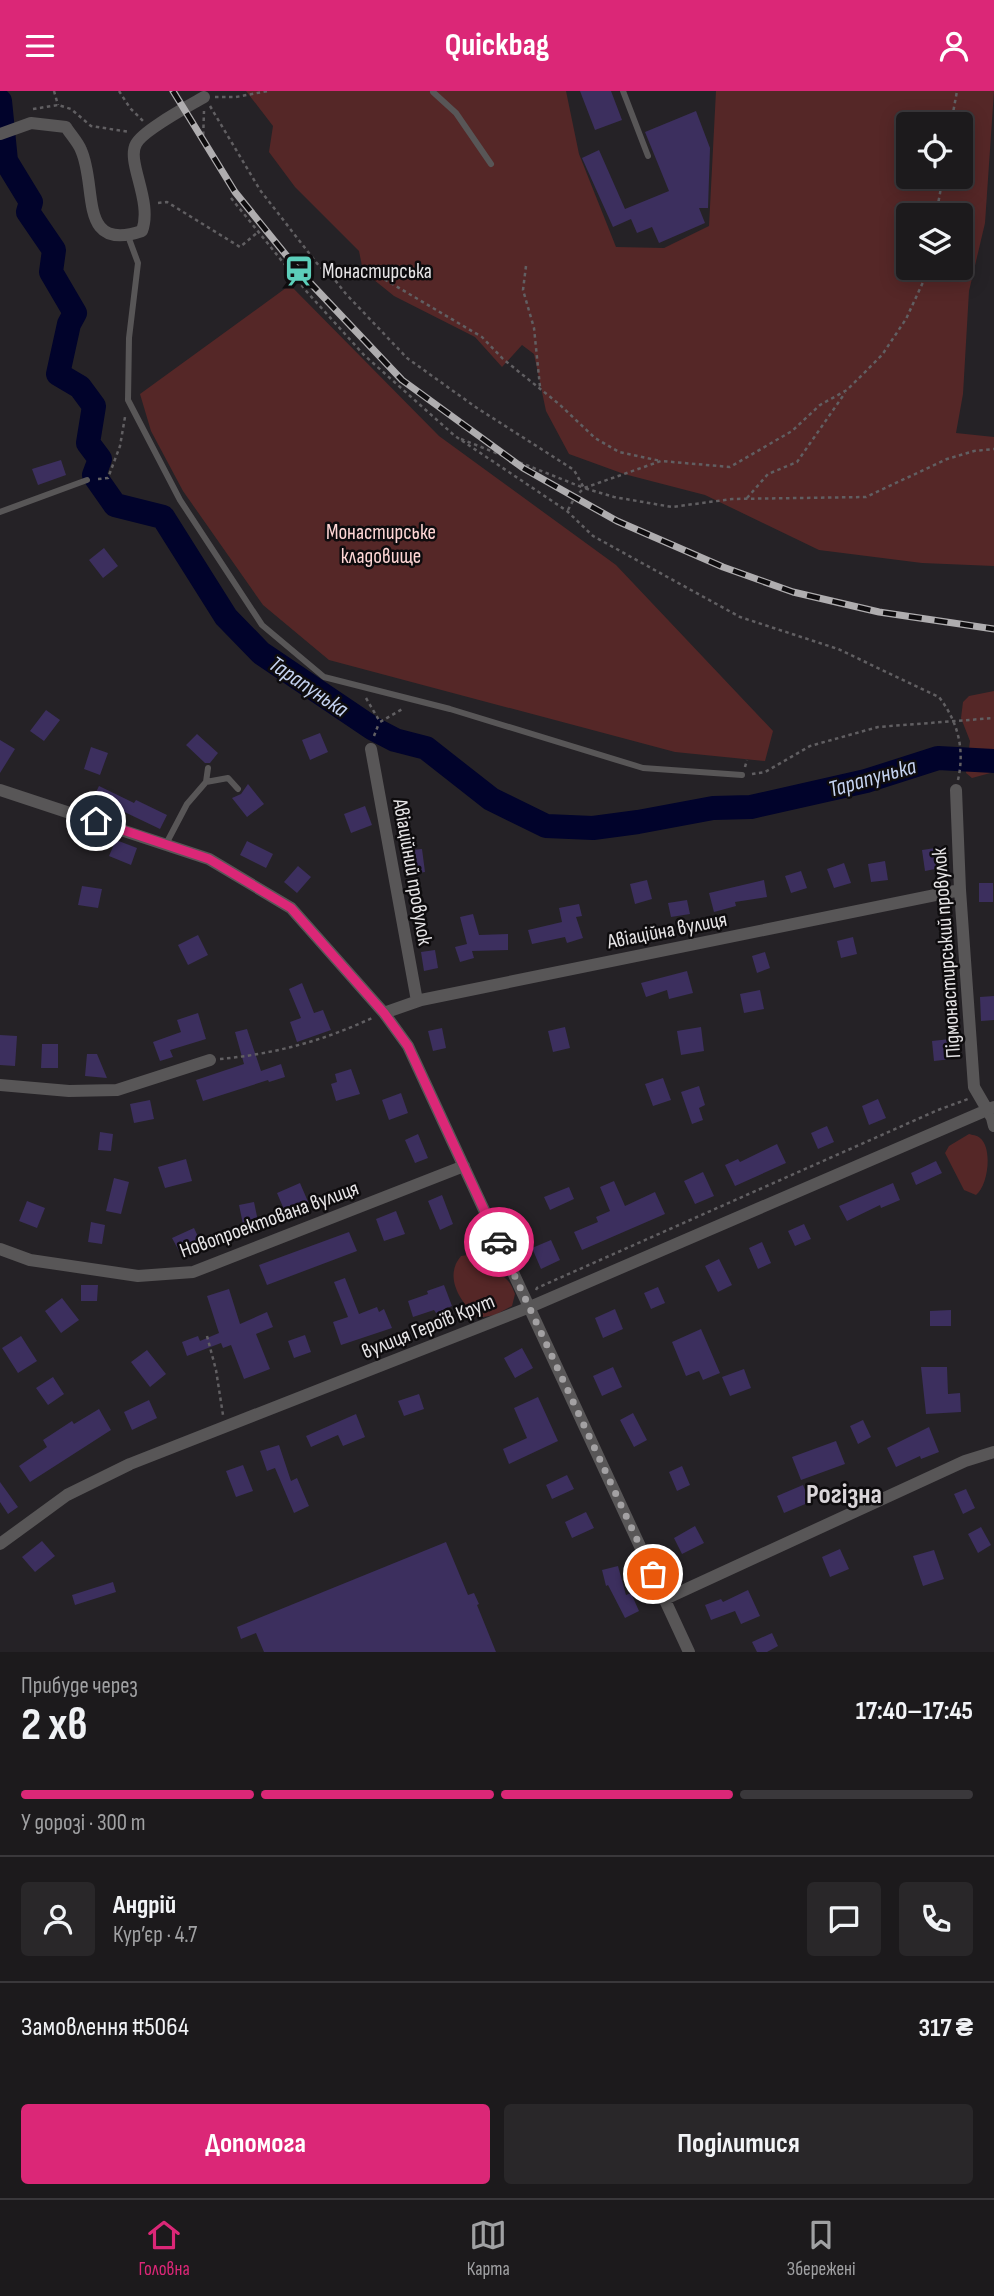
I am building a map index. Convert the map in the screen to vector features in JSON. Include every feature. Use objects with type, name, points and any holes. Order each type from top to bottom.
[{"type":"street","points":[[0,134],[31,123],[65,127],[82,150],[95,219],[102,231],[115,237],[128,236],[142,231],[145,223],[145,203],[133,157],[136,144],[151,130],[204,97]]},
{"type":"street","name":"Авіаційний провулок","points":[[372,744],[417,1001]]},
{"type":"street","points":[[0,790],[209,859],[291,908],[384,1013],[408,1046],[464,1166],[533,1302],[689,1652]]},
{"type":"street","name":"Підмонастирський провулок","points":[[956,790],[974,1087],[990,1109],[994,1126]]},
{"type":"street","name":"Авіаційна вулиця","points":[[384,1013],[417,1001],[960,890]]},
{"type":"street","points":[[0,1085],[69,1091],[117,1090],[210,1060]]},
{"type":"street","name":"вулиця Героїв Крут","points":[[0,1544],[67,1495],[135,1462],[533,1302],[990,1109]]},
{"type":"street","name":"Новопроектована вулиця","points":[[0,1248],[30,1259],[138,1276],[193,1272],[464,1166]]},
{"type":"street","points":[[665,1599],[965,1461],[994,1452]]},
{"type":"lane","points":[[623,91],[648,156]]},
{"type":"lane","points":[[433,92],[456,113],[491,165]]},
{"type":"lane","points":[[128,236],[138,263],[129,338],[128,400],[180,500],[262,625],[324,677],[416,700],[643,768],[743,775]]},
{"type":"lane","points":[[0,512],[87,480]]},
{"type":"lane","points":[[166,844],[187,804],[206,782],[208,768]]},
{"type":"lane","points":[[206,782],[228,778],[237,789]]},
{"type":"path","points":[[54,91],[58,105]]},
{"type":"path","points":[[119,91],[151,130]]},
{"type":"path","points":[[204,97],[236,97],[268,91]]},
{"type":"path","points":[[953,112],[957,91]]},
{"type":"path","points":[[203,142],[204,97]]},
{"type":"path","points":[[204,97],[260,190],[318,266],[331,275],[407,358],[477,408],[574,470],[584,488]]},
{"type":"path","points":[[25,111],[58,105],[71,109],[91,126],[129,133]]},
{"type":"path","points":[[231,198],[364,355],[455,436],[567,512],[593,536],[740,617],[838,649],[939,697],[947,709],[961,744],[962,762],[956,790]]},
{"type":"path","points":[[145,203],[167,202],[240,247],[258,232]]},
{"type":"path","points":[[526,266],[523,291],[534,328],[540,389]]},
{"type":"path","points":[[331,275],[367,269],[482,337],[503,359],[595,438],[619,451],[662,461],[730,467],[792,431],[820,405],[847,390]]},
{"type":"path","points":[[746,498],[768,474],[797,462],[847,390],[881,355],[906,319],[924,280]]},
{"type":"path","points":[[108,478],[120,446],[128,400]]},
{"type":"path","points":[[455,436],[584,488],[614,497],[672,507],[746,498],[866,497],[947,459],[974,451],[994,449]]},
{"type":"path","points":[[567,512],[575,497],[584,488],[662,461]]},
{"type":"path","points":[[359,686],[380,722]]},
{"type":"path","points":[[372,744],[380,722],[416,700]]},
{"type":"path","points":[[743,775],[765,772],[810,746],[878,726],[994,718]]},
{"type":"path","points":[[210,1060],[260,1055],[291,1048],[340,1033],[384,1013]]},
{"type":"path","points":[[533,1302],[537,1287],[938,1110],[980,1096]]},
{"type":"path","points":[[207,1336],[216,1370],[223,1419]]},
{"type":"green space","points":[[246,91],[566,91],[579,154],[616,247],[664,248],[709,226],[716,91],[994,91],[985,223],[973,274],[973,203],[896,203],[896,280],[972,280],[963,394],[956,433],[994,437],[994,566],[922,563],[819,550],[705,495],[624,474],[569,454],[546,411],[534,354],[522,345],[502,367],[475,337],[394,296],[363,271],[359,251],[295,187],[269,152],[273,126]]},
{"type":"green space","name":"Монастирське кладовище","points":[[290,285],[439,436],[616,565],[773,731],[765,761],[675,752],[329,660],[263,605],[183,491],[151,431],[140,394]]},
{"type":"green space","points":[[994,691],[994,772],[972,778],[966,773],[970,741],[961,718],[963,702],[969,696]]},
{"type":"green space","points":[[969,1134],[979,1137],[984,1143],[988,1158],[984,1184],[976,1195],[964,1190],[945,1153],[949,1146]]},
{"type":"green space","points":[[468,1255],[479,1264],[486,1275],[497,1275],[508,1280],[515,1294],[512,1306],[495,1315],[478,1318],[466,1305],[456,1289],[454,1272],[461,1256]]},
{"type":"building","points":[[580,91],[611,91],[622,120],[595,130]]},
{"type":"building","points":[[696,111],[710,148],[708,208],[699,208],[705,223],[659,243],[652,227],[637,233],[631,219],[613,227],[582,158],[599,150],[625,209],[669,191],[645,132]]},
{"type":"building","points":[[61,460],[66,475],[38,485],[32,469]]},
{"type":"building","points":[[104,548],[118,566],[103,578],[89,560]]},
{"type":"building","points":[[46,710],[60,720],[44,741],[30,731]]},
{"type":"building","points":[[320,733],[328,752],[310,760],[302,740]]},
{"type":"building","points":[[197,734],[218,753],[210,763],[205,763],[186,745]]},
{"type":"building","points":[[0,740],[15,749],[0,773]]},
{"type":"building","points":[[91,747],[108,753],[100,775],[84,769]]},
{"type":"building","points":[[248,784],[264,804],[247,817],[232,798],[241,794]]},
{"type":"building","points":[[99,786],[167,815],[160,829],[114,807],[112,809],[92,800]]},
{"type":"building","points":[[365,806],[372,825],[351,833],[344,814]]},
{"type":"building","points":[[116,840],[137,848],[131,865],[109,856]]},
{"type":"building","points":[[247,841],[273,854],[266,868],[240,855]]},
{"type":"building","points":[[942,847],[945,867],[925,871],[922,850]]},
{"type":"building","points":[[422,849],[425,872],[405,875],[402,851]]},
{"type":"building","points":[[885,861],[888,880],[871,882],[868,864]]},
{"type":"building","points":[[844,863],[851,883],[834,888],[827,869]]},
{"type":"building","points":[[298,866],[311,877],[297,893],[284,882]]},
{"type":"building","points":[[801,871],[807,888],[791,893],[785,876]]},
{"type":"building","points":[[647,880],[652,899],[635,904],[630,884]]},
{"type":"building","points":[[764,880],[767,897],[735,902],[736,906],[714,912],[709,893]]},
{"type":"building","points":[[979,883],[993,883],[993,902],[979,902]]},
{"type":"building","points":[[82,886],[102,889],[98,908],[78,905]]},
{"type":"building","points":[[687,900],[690,914],[671,917],[668,903]]},
{"type":"building","points":[[579,904],[582,916],[576,917],[583,938],[567,943],[565,937],[532,944],[528,930],[562,922],[559,908]]},
{"type":"building","points":[[473,914],[479,935],[508,934],[508,950],[472,951],[474,958],[460,962],[455,947],[467,944],[460,917]]},
{"type":"building","points":[[198,935],[208,955],[188,965],[178,945]]},
{"type":"building","points":[[853,937],[857,954],[841,958],[837,941]]},
{"type":"building","points":[[435,950],[438,968],[424,971],[421,952]]},
{"type":"building","points":[[765,952],[770,968],[757,973],[752,956]]},
{"type":"building","points":[[687,971],[693,993],[669,999],[667,990],[646,997],[641,983]]},
{"type":"building","points":[[302,983],[314,1013],[323,1010],[331,1030],[297,1042],[290,1022],[301,1018],[289,989]]},
{"type":"building","points":[[760,990],[764,1009],[744,1013],[740,994]]},
{"type":"building","points":[[994,996],[994,1020],[981,1021],[980,997]]},
{"type":"building","points":[[198,1013],[206,1039],[170,1050],[173,1057],[160,1061],[153,1042],[181,1032],[177,1020]]},
{"type":"building","points":[[565,1027],[570,1048],[553,1052],[548,1031]]},
{"type":"building","points":[[701,1027],[704,1051],[681,1055],[677,1031]]},
{"type":"building","points":[[442,1028],[446,1048],[433,1051],[428,1031]]},
{"type":"building","points":[[247,1029],[261,1071],[281,1064],[285,1077],[203,1101],[196,1080],[244,1064],[235,1032]]},
{"type":"building","points":[[0,1035],[17,1036],[15,1066],[0,1065]]},
{"type":"building","points":[[950,1039],[952,1059],[934,1061],[932,1041]]},
{"type":"building","points":[[42,1044],[58,1044],[58,1068],[41,1068]]},
{"type":"building","points":[[87,1054],[97,1054],[107,1078],[85,1076]]},
{"type":"building","points":[[351,1069],[360,1094],[336,1101],[331,1084],[337,1082],[335,1074]]},
{"type":"building","points":[[663,1078],[671,1100],[653,1106],[645,1084]]},
{"type":"building","points":[[699,1086],[705,1105],[699,1108],[703,1120],[692,1124],[681,1092]]},
{"type":"building","points":[[401,1093],[408,1113],[389,1120],[382,1100]]},
{"type":"building","points":[[878,1099],[886,1118],[869,1125],[862,1106]]},
{"type":"building","points":[[150,1100],[154,1119],[134,1123],[130,1104]]},
{"type":"building","points":[[827,1126],[834,1142],[818,1149],[811,1133]]},
{"type":"building","points":[[100,1132],[113,1134],[111,1151],[98,1150]]},
{"type":"building","points":[[418,1134],[428,1158],[415,1163],[405,1140]]},
{"type":"building","points":[[777,1144],[786,1163],[735,1186],[725,1165],[738,1159],[740,1162]]},
{"type":"building","points":[[186,1159],[192,1181],[165,1188],[158,1167]]},
{"type":"building","points":[[936,1161],[942,1173],[916,1185],[911,1173]]},
{"type":"building","points":[[703,1172],[714,1196],[695,1204],[684,1181]]},
{"type":"building","points":[[114,1178],[129,1182],[121,1214],[106,1211]]},
{"type":"building","points":[[614,1181],[625,1206],[655,1192],[665,1214],[582,1250],[574,1232],[598,1222],[596,1217],[610,1211],[600,1187]]},
{"type":"building","points":[[300,1183],[309,1204],[286,1214],[277,1193]]},
{"type":"building","points":[[893,1183],[900,1200],[881,1208],[880,1205],[847,1221],[839,1206]]},
{"type":"building","points":[[569,1187],[574,1199],[550,1210],[544,1197]]},
{"type":"building","points":[[442,1195],[453,1224],[440,1230],[428,1201]]},
{"type":"building","points":[[27,1201],[45,1208],[37,1228],[19,1221]]},
{"type":"building","points":[[254,1202],[259,1226],[244,1229],[239,1205]]},
{"type":"building","points":[[396,1211],[405,1234],[384,1241],[376,1219]]},
{"type":"building","points":[[91,1222],[105,1225],[102,1244],[88,1242]]},
{"type":"building","points":[[804,1224],[811,1239],[795,1246],[788,1231]]},
{"type":"building","points":[[194,1228],[200,1241],[179,1251],[172,1238]]},
{"type":"building","points":[[349,1232],[357,1251],[267,1285],[259,1265]]},
{"type":"building","points":[[551,1240],[560,1260],[541,1269],[532,1248]]},
{"type":"building","points":[[762,1242],[771,1263],[758,1269],[749,1248]]},
{"type":"building","points":[[719,1259],[732,1285],[718,1292],[705,1266]]},
{"type":"building","points":[[345,1278],[359,1314],[377,1307],[379,1312],[384,1309],[392,1328],[341,1345],[333,1322],[348,1317],[334,1282]]},
{"type":"building","points":[[81,1285],[98,1285],[97,1301],[81,1301]]},
{"type":"building","points":[[444,1285],[452,1306],[436,1313],[434,1310],[413,1317],[408,1301]]},
{"type":"building","points":[[658,1287],[665,1303],[651,1309],[644,1293]]},
{"type":"building","points":[[229,1289],[240,1324],[267,1312],[273,1327],[256,1334],[270,1369],[244,1379],[231,1345],[223,1348],[221,1343],[187,1356],[182,1342],[198,1336],[200,1341],[219,1333],[207,1296]]},
{"type":"building","points":[[62,1298],[79,1320],[61,1333],[45,1311]]},
{"type":"building","points":[[615,1309],[623,1329],[603,1338],[595,1318]]},
{"type":"building","points":[[951,1310],[951,1326],[930,1326],[930,1311]]},
{"type":"building","points":[[701,1329],[720,1373],[703,1380],[699,1371],[686,1376],[672,1342]]},
{"type":"building","points":[[305,1335],[311,1352],[294,1358],[288,1341]]},
{"type":"building","points":[[21,1336],[37,1361],[18,1373],[2,1348]]},
{"type":"building","points":[[522,1348],[533,1368],[515,1378],[504,1358]]},
{"type":"building","points":[[147,1350],[166,1374],[150,1387],[131,1362]]},
{"type":"building","points":[[613,1367],[622,1387],[602,1396],[593,1376]]},
{"type":"building","points":[[921,1367],[947,1367],[948,1394],[960,1393],[961,1412],[926,1414]]},
{"type":"building","points":[[744,1369],[751,1388],[730,1396],[722,1377]]},
{"type":"building","points":[[53,1377],[64,1394],[48,1405],[36,1388]]},
{"type":"building","points":[[419,1394],[424,1409],[404,1416],[398,1401]]},
{"type":"building","points":[[538,1397],[558,1441],[509,1464],[503,1449],[527,1438],[514,1408]]},
{"type":"building","points":[[149,1400],[157,1418],[132,1430],[124,1412]]},
{"type":"building","points":[[99,1409],[111,1430],[30,1482],[19,1466],[47,1447],[43,1440],[72,1421],[74,1424]]},
{"type":"building","points":[[633,1413],[647,1440],[634,1447],[620,1420]]},
{"type":"building","points":[[356,1414],[365,1437],[343,1446],[338,1435],[311,1447],[306,1436]]},
{"type":"building","points":[[863,1420],[871,1437],[858,1444],[850,1426]]},
{"type":"building","points":[[929,1427],[939,1452],[921,1459],[920,1456],[896,1467],[887,1448]]},
{"type":"building","points":[[836,1441],[845,1464],[801,1480],[792,1457]]},
{"type":"building","points":[[279,1445],[291,1481],[297,1478],[309,1506],[294,1513],[275,1468],[267,1471],[260,1451]]},
{"type":"building","points":[[243,1465],[253,1491],[236,1497],[226,1471]]},
{"type":"building","points":[[682,1466],[690,1485],[677,1491],[669,1472]]},
{"type":"building","points":[[567,1475],[574,1489],[552,1499],[546,1485]]},
{"type":"building","points":[[0,1482],[18,1507],[8,1514],[0,1502]]},
{"type":"building","points":[[803,1485],[810,1502],[784,1513],[777,1496]]},
{"type":"building","points":[[966,1489],[975,1508],[963,1514],[954,1494]]},
{"type":"building","points":[[586,1512],[594,1528],[572,1538],[565,1522]]},
{"type":"building","points":[[695,1526],[704,1543],[682,1554],[674,1538]]},
{"type":"building","points":[[981,1527],[991,1545],[978,1553],[968,1534]]},
{"type":"building","points":[[42,1541],[55,1556],[35,1572],[22,1557]]},
{"type":"building","points":[[446,1542],[468,1595],[474,1593],[479,1604],[477,1605],[496,1652],[264,1652],[256,1633],[241,1639],[237,1627]]},
{"type":"building","points":[[840,1549],[849,1569],[830,1577],[822,1557]]},
{"type":"building","points":[[934,1550],[944,1579],[923,1586],[913,1556]]},
{"type":"building","points":[[618,1566],[626,1595],[631,1593],[639,1611],[625,1618],[608,1585],[606,1586],[602,1570]]},
{"type":"building","points":[[113,1582],[116,1592],[75,1605],[72,1595]]},
{"type":"building","points":[[748,1590],[760,1616],[741,1624],[735,1611],[711,1620],[705,1605],[721,1599],[723,1602]]},
{"type":"building","points":[[772,1633],[778,1646],[767,1652],[757,1652],[752,1642]]},
{"type":"waterway","name":"Тарапунька","points":[[0,101],[6,161],[31,202],[28,212],[54,250],[51,272],[75,313],[69,324],[58,374],[80,387],[94,406],[88,443],[100,459],[94,475],[115,505],[163,517],[226,617],[261,653],[372,728],[395,740],[426,748],[491,799],[546,826],[593,828],[713,808],[751,807],[866,781],[938,758],[994,761]]},
{"type":"railway","points":[[173,91],[235,192],[299,271],[402,380],[523,468],[617,521],[723,567],[793,592],[879,612],[994,629]]},
{"type":"way so far","points":[[499,1242],[653,1574]]},
{"type":"place","name":"Монастирська","points":[[299,271]]},
{"type":"district","name":"Рогізна","points":[[844,1493]]},
{"type":"route","points":[[96,821],[209,859],[291,908],[384,1013],[408,1046],[499,1242]]}]
